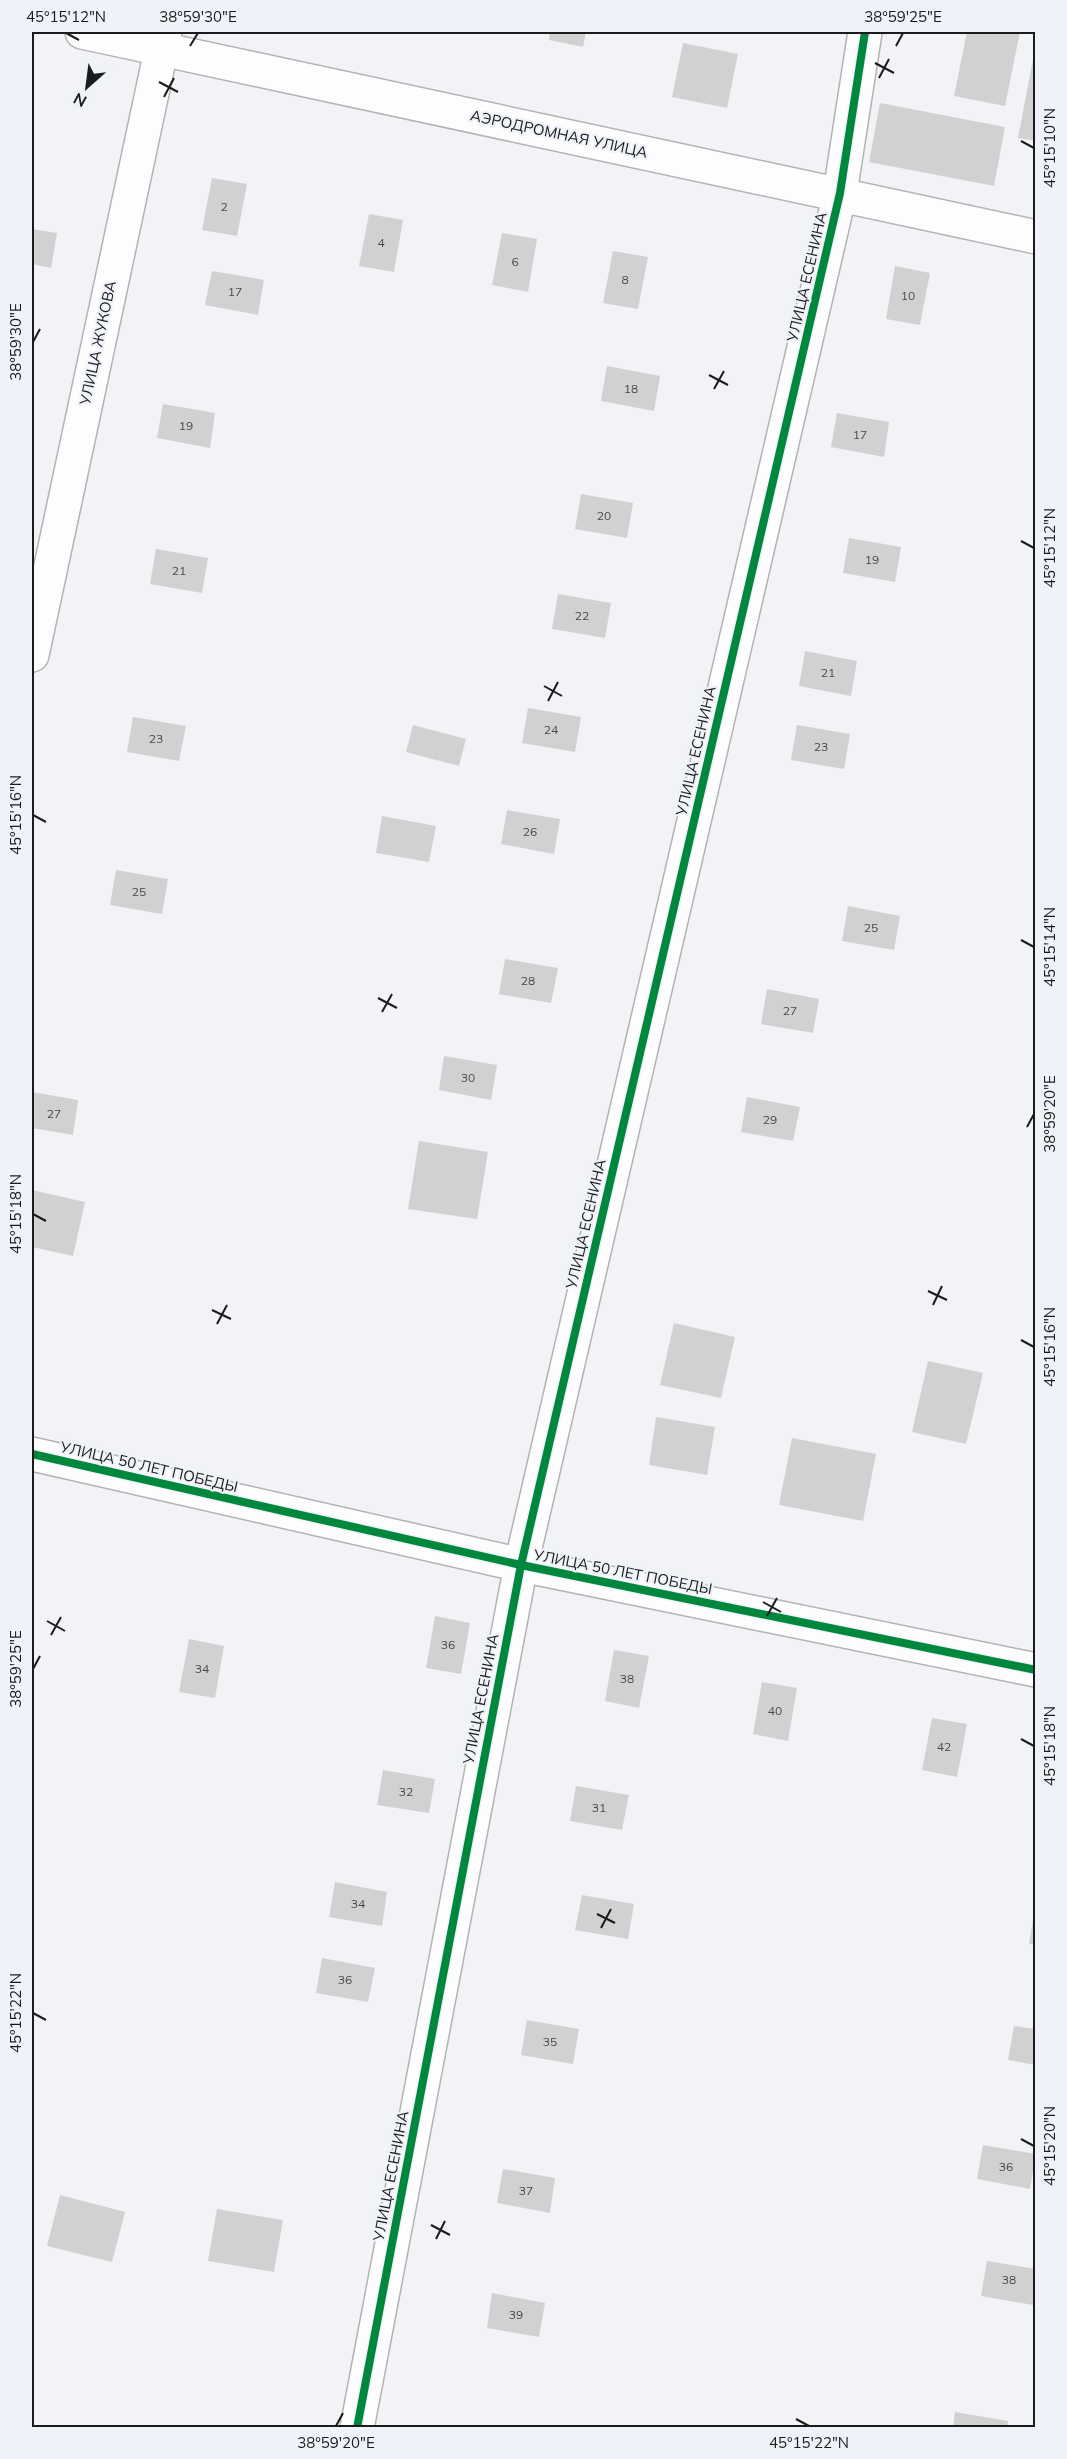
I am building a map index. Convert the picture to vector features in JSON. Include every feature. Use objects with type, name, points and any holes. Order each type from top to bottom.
[{"type":"street","name":"АЭРОДРОМНАЯ УЛИЦА","points":[[82,32],[163,41],[1035,237]]},
{"type":"street","name":"УЛИЦА ЕСЕНИНА","points":[[357,2427],[520,1565],[840,193],[865,32]]},
{"type":"street","name":"УЛИЦА ЖУКОВА","points":[[32,655],[163,41]]},
{"type":"street","name":"УЛИЦА 50 ЛЕТ ПОБЕДЫ","points":[[32,1454],[520,1565],[1035,1670]]},
{"type":"building","points":[[550,32],[586,32],[583,47],[549,40]]},
{"type":"building","points":[[967,32],[1020,32],[1005,106],[954,96]]},
{"type":"building","points":[[683,43],[738,54],[727,108],[672,97]]},
{"type":"building","points":[[1033,59],[1036,59],[1036,141],[1018,138]]},
{"type":"building","points":[[880,103],[1005,127],[994,186],[869,162]]},
{"type":"building","points":[[212,178],[247,184],[237,236],[202,230]]},
{"type":"building","points":[[369,214],[403,220],[394,272],[359,266]]},
{"type":"building","points":[[32,229],[57,233],[51,268],[32,264]]},
{"type":"building","points":[[502,233],[537,239],[528,292],[492,285]]},
{"type":"building","points":[[613,251],[648,257],[638,309],[603,303]]},
{"type":"building","points":[[895,266],[930,273],[920,325],[886,319]]},
{"type":"building","points":[[212,271],[264,280],[258,315],[205,305]]},
{"type":"building","points":[[607,366],[660,376],[654,411],[601,401]]},
{"type":"building","points":[[163,404],[215,413],[210,448],[157,438]]},
{"type":"building","points":[[837,413],[889,422],[884,457],[831,447]]},
{"type":"building","points":[[581,494],[633,503],[627,538],[575,529]]},
{"type":"building","points":[[849,538],[901,547],[895,582],[843,573]]},
{"type":"building","points":[[156,549],[208,558],[202,593],[150,584]]},
{"type":"building","points":[[558,594],[611,603],[605,638],[552,629]]},
{"type":"building","points":[[805,651],[857,661],[851,696],[799,686]]},
{"type":"building","points":[[528,708],[581,717],[575,752],[522,743]]},
{"type":"building","points":[[133,717],[186,726],[179,761],[127,752]]},
{"type":"building","points":[[413,725],[466,739],[459,766],[406,752]]},
{"type":"building","points":[[797,725],[850,734],[844,769],[791,760]]},
{"type":"building","points":[[507,810],[560,819],[554,854],[501,844]]},
{"type":"building","points":[[382,816],[436,826],[429,862],[376,853]]},
{"type":"building","points":[[116,870],[168,879],[162,914],[110,905]]},
{"type":"building","points":[[848,906],[900,916],[894,950],[842,941]]},
{"type":"building","points":[[505,959],[558,968],[551,1003],[499,994]]},
{"type":"building","points":[[767,989],[819,999],[813,1033],[761,1024]]},
{"type":"building","points":[[444,1056],[497,1065],[491,1100],[439,1090]]},
{"type":"building","points":[[32,1092],[78,1100],[73,1135],[32,1128]]},
{"type":"building","points":[[747,1097],[800,1107],[793,1141],[741,1132]]},
{"type":"building","points":[[419,1141],[488,1152],[477,1219],[408,1209]]},
{"type":"building","points":[[32,1190],[85,1202],[73,1256],[32,1247]]},
{"type":"building","points":[[674,1323],[735,1337],[721,1398],[660,1385]]},
{"type":"building","points":[[928,1361],[983,1373],[966,1444],[912,1432]]},
{"type":"building","points":[[656,1417],[715,1427],[707,1475],[649,1465]]},
{"type":"building","points":[[792,1438],[876,1454],[863,1521],[779,1505]]},
{"type":"building","points":[[435,1616],[470,1623],[461,1674],[426,1668]]},
{"type":"building","points":[[189,1639],[224,1646],[215,1698],[179,1692]]},
{"type":"building","points":[[614,1650],[649,1656],[639,1708],[605,1701]]},
{"type":"building","points":[[762,1682],[797,1688],[788,1741],[753,1734]]},
{"type":"building","points":[[932,1718],[967,1724],[957,1777],[922,1770]]},
{"type":"building","points":[[383,1770],[435,1779],[429,1813],[377,1805]]},
{"type":"building","points":[[576,1786],[629,1795],[622,1830],[570,1821]]},
{"type":"building","points":[[335,1882],[387,1892],[382,1926],[329,1917]]},
{"type":"building","points":[[582,1895],[634,1904],[628,1939],[575,1930]]},
{"type":"building","points":[[1034,1913],[1036,1913],[1036,1945],[1029,1944]]},
{"type":"building","points":[[322,1958],[375,1968],[368,2002],[316,1993]]},
{"type":"building","points":[[527,2020],[579,2029],[573,2064],[521,2055]]},
{"type":"building","points":[[1014,2026],[1036,2029],[1036,2065],[1008,2060]]},
{"type":"building","points":[[983,2145],[1036,2154],[1030,2189],[977,2179]]},
{"type":"building","points":[[503,2169],[555,2178],[550,2213],[497,2203]]},
{"type":"building","points":[[60,2195],[125,2212],[112,2262],[47,2246]]},
{"type":"building","points":[[217,2209],[283,2220],[274,2272],[208,2261]]},
{"type":"building","points":[[987,2261],[1036,2269],[1033,2305],[981,2296]]},
{"type":"building","points":[[492,2293],[545,2303],[539,2337],[487,2328]]},
{"type":"building","points":[[955,2412],[1008,2421],[1007,2428],[953,2428]]},
{"type":"cycle path","points":[[357,2428],[521,1565],[840,193],[865,32]]},
{"type":"cycle path","points":[[32,1454],[521,1565],[1036,1670]]}]
